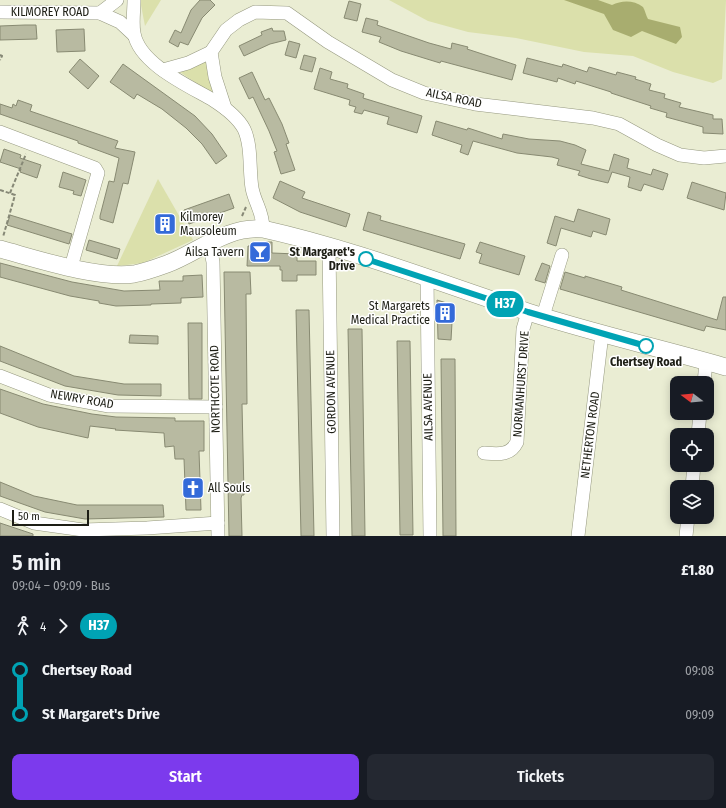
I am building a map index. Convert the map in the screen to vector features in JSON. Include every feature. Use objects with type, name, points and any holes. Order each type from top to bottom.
[{"type":"main road","points":[[1,244],[71,267],[102,273],[134,274],[182,258],[209,242],[241,230],[263,229],[427,277],[536,314],[602,334],[726,367]]},
{"type":"street","name":"KILMOREY ROAD","points":[[100,13],[117,0]]},
{"type":"street","points":[[134,0],[134,35],[145,56],[163,70],[226,108],[238,120],[244,129],[249,148],[253,194],[263,219],[263,229]]},
{"type":"street","name":"KILMOREY ROAD","points":[[0,12],[100,13],[120,22],[134,35]]},
{"type":"street","name":"AILSA ROAD","points":[[163,70],[188,64],[211,52],[226,30],[239,20],[255,12],[287,13],[328,42],[392,80],[424,93],[475,104],[593,118],[619,124],[657,145],[680,154],[704,158],[726,156]]},
{"type":"street","points":[[211,52],[215,77],[226,108]]},
{"type":"street","points":[[0,132],[93,165],[98,173],[71,267]]},
{"type":"street","name":"NORTHCOTE ROAD","points":[[209,242],[213,262],[218,536]]},
{"type":"street","name":"GORDON AVENUE","points":[[329,248],[333,536]]},
{"type":"street","name":"NORMANHURST DRIVE","points":[[484,453],[502,454],[508,452],[514,449],[517,442],[523,329],[536,314],[562,255]]},
{"type":"street","name":"AILSA AVENUE","points":[[427,277],[430,536]]},
{"type":"street","name":"NETHERTON ROAD","points":[[578,536],[602,334]]},
{"type":"street","points":[[705,376],[706,362]]},
{"type":"street","name":"NEWRY ROAD","points":[[0,376],[49,395],[109,406],[216,407]]},
{"type":"street","points":[[0,509],[34,523],[83,530],[147,528],[218,523]]},
{"type":"street","points":[[686,536],[687,524]]},
{"type":"path","points":[[0,55],[2,56],[0,60]]},
{"type":"path","points":[[10,194],[30,143]]},
{"type":"path","points":[[0,190],[15,195],[1,244]]},
{"type":"shaded area","points":[[140,0],[161,0],[145,26]]},
{"type":"shaded area","points":[[389,0],[726,0],[722,79],[713,83],[673,72],[633,56],[584,52],[516,38],[468,32],[428,21]]},
{"type":"shaded area","points":[[564,0],[598,0],[612,5],[620,2],[636,3],[643,7],[648,19],[680,27],[682,37],[676,44],[642,31],[631,37],[613,30],[604,14]]},
{"type":"shaded area","points":[[206,59],[215,96],[180,72]]},
{"type":"shaded area","name":"Kilmorey Mausoleum","points":[[158,179],[193,240],[143,263],[117,266]]},
{"type":"building","points":[[200,0],[210,0],[215,5],[202,18],[188,45],[180,42],[178,47],[169,42],[175,30],[181,33],[191,10]]},
{"type":"building","points":[[349,1],[361,4],[357,21],[344,18]]},
{"type":"building","points":[[366,18],[378,21],[377,25],[429,43],[451,49],[452,43],[468,47],[467,49],[516,65],[512,80],[441,61],[440,63],[401,51],[379,42],[381,37],[362,32]]},
{"type":"building","points":[[36,25],[37,39],[0,40],[0,26]]},
{"type":"building","points":[[272,28],[273,31],[284,31],[286,40],[270,44],[244,56],[239,46],[262,35],[261,32]]},
{"type":"building","points":[[84,29],[85,51],[57,52],[56,30]]},
{"type":"building","points":[[289,41],[300,44],[296,58],[285,55]]},
{"type":"building","points":[[304,55],[316,58],[312,72],[300,69]]},
{"type":"building","points":[[527,58],[562,67],[563,64],[587,72],[589,67],[616,75],[617,72],[636,77],[635,79],[651,84],[649,90],[665,94],[664,98],[681,103],[679,107],[713,115],[713,119],[722,119],[723,134],[703,133],[703,127],[666,117],[667,113],[650,108],[651,106],[576,81],[575,84],[558,78],[557,82],[523,73]]},
{"type":"building","points":[[80,59],[99,76],[88,89],[69,72]]},
{"type":"building","points":[[123,64],[195,116],[212,134],[227,156],[216,164],[202,144],[186,128],[162,109],[137,94],[134,99],[110,82]]},
{"type":"building","points":[[320,68],[332,72],[330,79],[348,84],[347,88],[364,94],[363,98],[422,116],[417,133],[387,124],[389,117],[364,110],[362,114],[354,112],[356,107],[349,105],[350,100],[314,89]]},
{"type":"building","points":[[252,72],[265,100],[269,98],[282,124],[289,143],[286,144],[295,170],[281,174],[274,152],[277,151],[269,131],[253,97],[249,99],[239,78]]},
{"type":"building","points":[[18,100],[32,105],[30,111],[118,141],[115,148],[135,152],[128,184],[123,183],[113,223],[100,219],[100,216],[109,181],[114,182],[119,158],[78,143],[78,141],[0,114],[0,104],[12,108],[13,104],[16,106]]},
{"type":"building","points":[[436,121],[467,130],[468,128],[502,139],[503,134],[529,139],[560,141],[575,145],[586,150],[581,164],[609,171],[614,154],[629,159],[627,168],[651,175],[653,169],[668,174],[663,190],[644,184],[641,191],[628,187],[630,177],[612,172],[608,183],[591,179],[578,175],[580,171],[557,165],[559,159],[552,157],[517,153],[473,141],[468,155],[460,152],[462,145],[432,135]]},
{"type":"building","points":[[4,149],[21,155],[20,158],[41,165],[37,178],[20,172],[21,169],[0,162]]},
{"type":"building","points":[[63,172],[86,180],[81,196],[73,194],[74,191],[59,187]]},
{"type":"building","points":[[280,181],[305,192],[302,198],[350,214],[346,227],[300,212],[273,198]]},
{"type":"building","points":[[692,182],[726,193],[724,210],[687,198]]},
{"type":"building","points":[[229,194],[234,208],[189,224],[184,210]]},
{"type":"building","points":[[578,209],[610,219],[606,235],[593,231],[591,237],[561,228],[556,246],[547,243],[555,216],[574,222]]},
{"type":"building","points":[[368,212],[381,216],[380,220],[465,244],[460,259],[363,230]]},
{"type":"building","points":[[10,215],[72,234],[69,244],[7,225]]},
{"type":"building","points":[[89,240],[120,249],[117,259],[86,250]]},
{"type":"building","points":[[253,242],[272,242],[272,253],[297,254],[297,261],[316,261],[316,275],[297,275],[297,281],[282,281],[282,270],[280,270],[280,266],[247,266],[248,246],[253,246]]},
{"type":"building","points":[[480,242],[525,256],[519,275],[479,263],[482,254],[476,252]]},
{"type":"building","points":[[0,263],[72,282],[124,291],[160,290],[159,281],[183,281],[183,276],[202,275],[203,297],[181,298],[181,303],[116,306],[99,303],[99,301],[70,296],[0,277]]},
{"type":"building","points":[[542,263],[550,266],[545,283],[535,280]]},
{"type":"building","points":[[224,272],[250,272],[251,294],[246,294],[247,404],[242,404],[244,495],[242,495],[241,498],[242,536],[229,536]]},
{"type":"building","points":[[565,272],[585,278],[585,276],[622,287],[621,290],[717,320],[723,297],[726,297],[726,330],[706,326],[704,331],[560,289]]},
{"type":"building","name":"St Margarets Medical Practice","points":[[437,300],[453,305],[451,340],[438,339]]},
{"type":"building","points":[[296,310],[309,310],[314,536],[301,536]]},
{"type":"building","points":[[188,323],[202,323],[202,399],[189,399]]},
{"type":"building","points":[[348,329],[362,329],[365,536],[352,536]]},
{"type":"building","points":[[130,335],[158,336],[158,344],[129,343]]},
{"type":"building","points":[[397,341],[410,341],[413,535],[400,535]]},
{"type":"building","points":[[0,346],[74,376],[124,384],[161,384],[161,396],[118,395],[65,386],[0,361]]},
{"type":"building","points":[[441,359],[455,359],[456,536],[443,536]]},
{"type":"building","points":[[0,389],[43,404],[92,414],[116,417],[175,418],[175,421],[204,421],[204,451],[199,451],[201,510],[186,510],[184,459],[175,459],[174,446],[165,447],[164,433],[115,430],[116,429],[90,426],[88,438],[38,427],[0,413]]},
{"type":"building","points":[[0,482],[34,496],[77,505],[163,505],[164,517],[85,519],[45,512],[0,496]]},
{"type":"building","points":[[0,523],[33,534],[33,536],[0,536]]},
{"type":"bus line","name":"H37","points":[[366,259],[427,277],[528,312],[646,346]]},
{"type":"place","name":"Kilmorey Mausoleum","points":[[165,224]]},
{"type":"place","name":"Ailsa Tavern","points":[[260,252]]},
{"type":"place","name":"St Margaret's Drive","points":[[366,259]]},
{"type":"place","name":"St Margarets Medical Practice","points":[[445,313]]},
{"type":"place","name":"Chertsey Road","points":[[646,346]]},
{"type":"place","name":"All Souls","points":[[193,488]]}]
